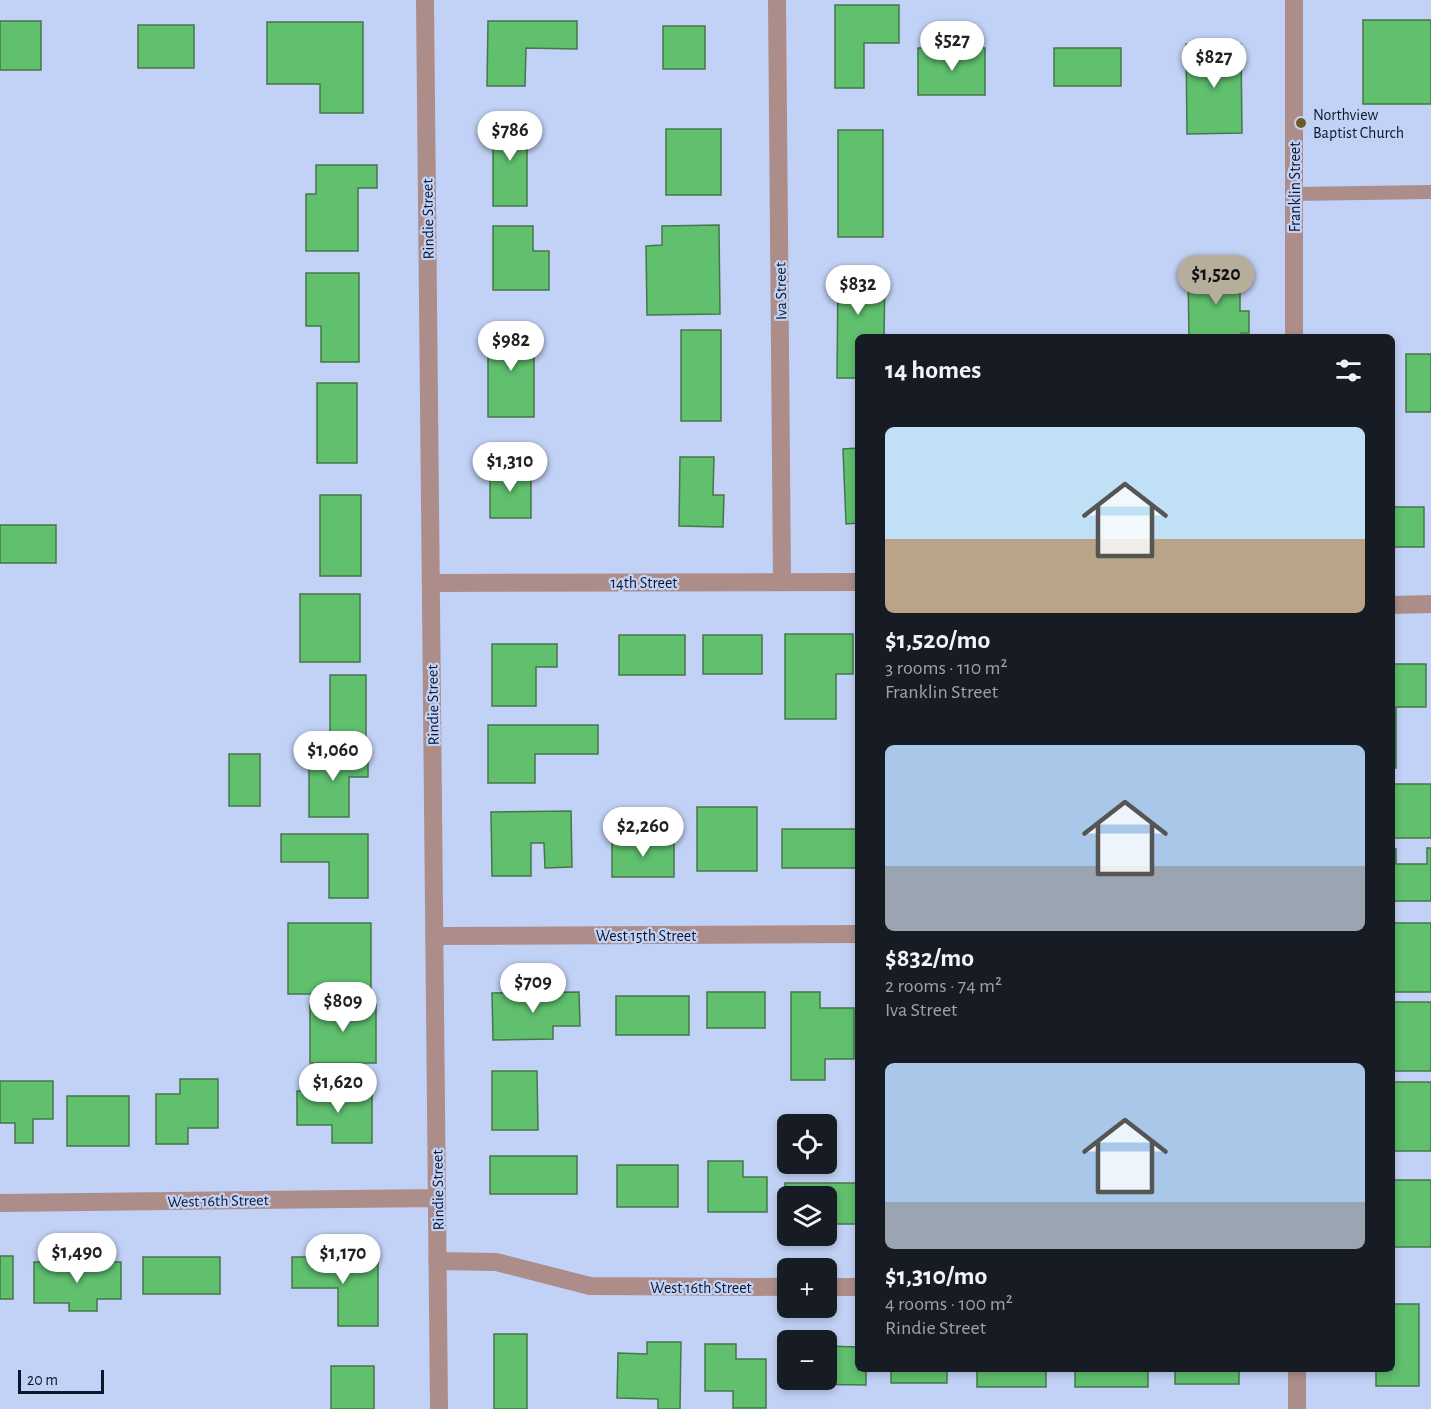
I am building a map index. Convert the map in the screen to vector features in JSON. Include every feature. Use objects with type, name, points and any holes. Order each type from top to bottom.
[{"type":"street","name":"Rindie Street","points":[[425,0],[439,1409]]},
{"type":"street","name":"Iva Street","points":[[777,0],[782,582]]},
{"type":"street","name":"Franklin Street","points":[[1294,0],[1294,334]]},
{"type":"street","name":"14th Street","points":[[431,583],[855,582]]},
{"type":"street","points":[[1395,604],[1431,604]]},
{"type":"street","name":"West 15th Street","points":[[434,936],[855,934]]},
{"type":"street","name":"West 16th Street","points":[[0,1203],[437,1198]]},
{"type":"street","name":"West 16th Street","points":[[437,1261],[496,1262],[566,1282],[610,1287],[777,1287]]},
{"type":"street","points":[[837,1287],[855,1287]]},
{"type":"street","points":[[1297,1372],[1297,1409]]},
{"type":"lane","points":[[1294,194],[1431,192]]},
{"type":"building","points":[[835,5],[899,5],[899,43],[864,43],[864,88],[835,88]]},
{"type":"building","points":[[1363,20],[1431,20],[1431,104],[1363,104]]},
{"type":"building","points":[[0,21],[41,21],[41,70],[0,70]]},
{"type":"building","points":[[488,21],[577,21],[577,49],[526,48],[525,86],[487,86]]},
{"type":"building","points":[[267,22],[363,22],[363,113],[320,113],[320,84],[267,84]]},
{"type":"building","points":[[138,25],[194,25],[194,68],[138,68]]},
{"type":"building","points":[[663,26],[705,26],[705,69],[663,69]]},
{"type":"building","points":[[1186,44],[1241,44],[1242,133],[1187,134]]},
{"type":"building","points":[[918,48],[985,48],[985,95],[918,95]]},
{"type":"building","points":[[1054,48],[1121,48],[1121,86],[1054,86]]},
{"type":"building","points":[[493,117],[527,117],[527,206],[493,206]]},
{"type":"building","points":[[666,129],[721,129],[721,195],[666,195]]},
{"type":"building","points":[[838,130],[883,130],[883,237],[838,237]]},
{"type":"building","points":[[316,165],[377,165],[377,188],[358,188],[358,251],[306,251],[306,194],[316,194]]},
{"type":"building","points":[[719,225],[720,314],[647,315],[646,246],[662,245],[662,226]]},
{"type":"building","points":[[493,226],[533,226],[533,251],[549,251],[549,290],[493,290]]},
{"type":"building","points":[[838,271],[885,272],[884,334],[855,334],[855,378],[837,378]]},
{"type":"building","points":[[1240,271],[1240,311],[1249,311],[1249,333],[1189,334],[1188,272]]},
{"type":"building","points":[[306,273],[359,273],[359,362],[321,362],[321,326],[306,326]]},
{"type":"building","points":[[488,328],[534,328],[534,417],[488,417]]},
{"type":"building","points":[[681,330],[721,330],[721,421],[681,421]]},
{"type":"building","points":[[1406,354],[1431,354],[1431,412],[1406,412]]},
{"type":"building","points":[[317,383],[357,383],[357,463],[317,463]]},
{"type":"building","points":[[855,448],[855,523],[846,524],[843,449]]},
{"type":"building","points":[[680,457],[714,457],[713,495],[724,495],[723,527],[679,526]]},
{"type":"building","points":[[490,469],[531,469],[531,518],[490,518]]},
{"type":"building","points":[[320,495],[361,495],[361,576],[320,576]]},
{"type":"building","points":[[1395,507],[1424,507],[1424,547],[1395,547]]},
{"type":"building","points":[[0,525],[56,525],[56,563],[0,563]]},
{"type":"building","points":[[300,594],[360,594],[360,662],[300,662]]},
{"type":"building","points":[[785,634],[853,634],[853,674],[836,674],[836,719],[785,719]]},
{"type":"building","points":[[619,635],[685,635],[685,675],[619,675]]},
{"type":"building","points":[[703,635],[762,635],[762,674],[703,674]]},
{"type":"building","points":[[492,644],[557,644],[557,667],[536,667],[536,706],[492,706]]},
{"type":"building","points":[[1395,664],[1426,664],[1426,707],[1396,707],[1396,768]]},
{"type":"building","points":[[330,675],[366,675],[366,737],[330,737]]},
{"type":"building","points":[[488,725],[598,725],[598,754],[535,754],[535,783],[488,783]]},
{"type":"building","points":[[309,753],[368,753],[368,777],[349,777],[349,817],[309,817]]},
{"type":"building","points":[[229,754],[260,754],[260,806],[229,806]]},
{"type":"building","points":[[1395,784],[1431,784],[1431,838],[1395,838]]},
{"type":"building","points":[[697,807],[757,807],[757,871],[697,871]]},
{"type":"building","points":[[571,811],[572,867],[545,868],[544,843],[531,843],[531,876],[492,876],[491,812]]},
{"type":"building","points":[[782,829],[855,829],[855,868],[782,868]]},
{"type":"building","points":[[281,834],[368,834],[368,898],[329,898],[329,862],[281,862]]},
{"type":"building","points":[[612,838],[674,838],[674,877],[612,877]]},
{"type":"building","points":[[1427,848],[1431,848],[1431,901],[1395,901],[1395,849],[1396,864],[1427,864]]},
{"type":"building","points":[[288,923],[371,923],[371,994],[288,994]]},
{"type":"building","points":[[1395,923],[1431,923],[1431,992],[1395,992]]},
{"type":"building","points":[[579,992],[580,1026],[553,1026],[553,1039],[493,1040],[492,993]]},
{"type":"building","points":[[707,992],[765,992],[765,1028],[707,1028]]},
{"type":"building","points":[[791,992],[820,992],[820,1008],[854,1008],[854,1059],[825,1059],[825,1080],[791,1080]]},
{"type":"building","points":[[616,996],[689,996],[689,1035],[616,1035]]},
{"type":"building","points":[[1395,1002],[1431,1002],[1431,1071],[1395,1071]]},
{"type":"building","points":[[310,1004],[376,1004],[376,1063],[310,1063]]},
{"type":"building","points":[[492,1071],[537,1071],[538,1130],[492,1130]]},
{"type":"building","points":[[180,1079],[218,1079],[218,1128],[188,1128],[188,1144],[156,1144],[156,1094],[180,1094]]},
{"type":"building","points":[[0,1081],[53,1081],[53,1119],[33,1119],[33,1143],[15,1143],[15,1123],[0,1123]]},
{"type":"building","points":[[1395,1082],[1431,1082],[1431,1151],[1395,1151]]},
{"type":"building","points":[[297,1091],[372,1091],[372,1143],[332,1143],[332,1125],[297,1125]]},
{"type":"building","points":[[67,1096],[129,1096],[129,1146],[67,1146]]},
{"type":"building","points":[[490,1156],[577,1156],[577,1194],[490,1194]]},
{"type":"building","points":[[708,1161],[743,1161],[743,1177],[767,1177],[767,1212],[708,1212]]},
{"type":"building","points":[[617,1165],[678,1165],[678,1207],[617,1207]]},
{"type":"building","points":[[1395,1180],[1431,1180],[1431,1247],[1395,1247]]},
{"type":"building","points":[[785,1183],[855,1183],[855,1224],[837,1224],[837,1186],[785,1186]]},
{"type":"building","points":[[0,1256],[13,1256],[13,1299],[0,1299]]},
{"type":"building","points":[[143,1257],[220,1257],[220,1294],[143,1294]]},
{"type":"building","points":[[292,1257],[378,1257],[378,1326],[338,1326],[338,1288],[292,1288]]},
{"type":"building","points":[[34,1262],[121,1262],[121,1299],[97,1299],[97,1311],[69,1311],[69,1303],[34,1303]]},
{"type":"building","points":[[1395,1304],[1419,1304],[1419,1386],[1376,1386],[1376,1372],[1395,1372]]},
{"type":"building","points":[[494,1334],[527,1334],[527,1409],[494,1409]]},
{"type":"building","points":[[647,1342],[681,1342],[680,1409],[658,1409],[658,1399],[617,1398],[618,1353],[647,1354]]},
{"type":"building","points":[[705,1344],[736,1344],[736,1359],[766,1359],[766,1408],[733,1408],[733,1391],[705,1391]]},
{"type":"building","points":[[837,1346],[855,1347],[855,1372],[866,1372],[866,1385],[837,1385]]},
{"type":"building","points":[[331,1366],[374,1366],[374,1409],[331,1409]]},
{"type":"building","points":[[891,1372],[947,1372],[947,1383],[891,1383]]},
{"type":"building","points":[[977,1372],[1046,1372],[1046,1387],[977,1387]]},
{"type":"building","points":[[1075,1372],[1148,1372],[1148,1387],[1075,1387]]},
{"type":"building","points":[[1175,1372],[1239,1372],[1239,1384],[1175,1384]]},
{"type":"place","name":"Northview Baptist Church","points":[[1301,123]]}]
